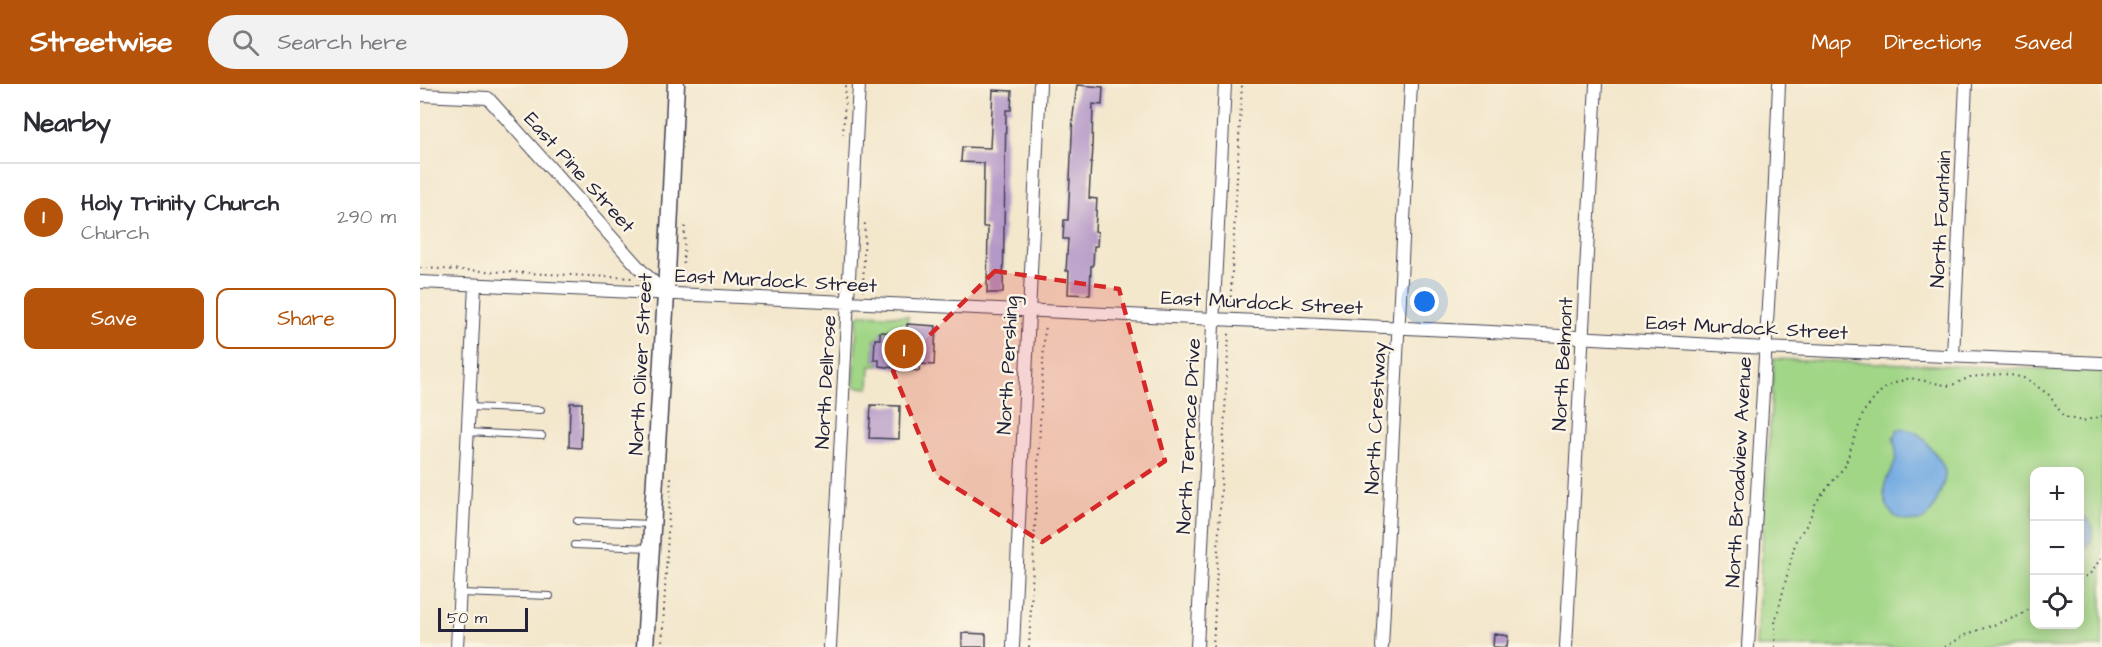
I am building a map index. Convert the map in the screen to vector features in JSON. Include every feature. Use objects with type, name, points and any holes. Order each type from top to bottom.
[{"type":"main road","name":"North Oliver Street","points":[[645,647],[666,294],[675,84]]},
{"type":"street","points":[[420,95],[488,98],[489,84]]},
{"type":"street","name":"North Dellrose","points":[[830,647],[859,84]]},
{"type":"street","name":"North Pershing","points":[[1013,647],[1041,84]]},
{"type":"street","name":"North Terrace Drive","points":[[1197,647],[1225,84]]},
{"type":"street","name":"North Crestway","points":[[1382,647],[1411,84]]},
{"type":"street","name":"North Belmont","points":[[1566,647],[1596,84]]},
{"type":"street","name":"North Broadview Avenue","points":[[1748,647],[1779,84]]},
{"type":"street","name":"North Fountain","points":[[1953,356],[1966,84]]},
{"type":"street","name":"East Pine Street","points":[[488,98],[666,294]]},
{"type":"street","name":"East Murdock Street","points":[[420,282],[2102,363]]},
{"type":"street","points":[[457,647],[475,285]]},
{"type":"lane","points":[[469,407],[541,410]]},
{"type":"lane","points":[[468,432],[542,436]]},
{"type":"lane","points":[[577,521],[652,524]]},
{"type":"lane","points":[[574,545],[651,548]]},
{"type":"lane","points":[[460,593],[550,596]]},
{"type":"path","points":[[1213,647],[1242,84]]},
{"type":"path","points":[[420,268],[650,279]]},
{"type":"path","points":[[1029,647],[1045,324]]},
{"type":"path","points":[[1775,647],[1775,624],[1796,540],[1808,523],[1816,501],[1845,466],[1864,411],[1882,390],[1910,378],[1950,386],[1970,377],[2003,374],[2027,379],[2049,395],[2064,417],[2083,421],[2102,416]]},
{"type":"path","points":[[2084,577],[2092,573],[2102,556]]},
{"type":"path","points":[[1946,647],[1967,634],[2019,616],[2030,609]]},
{"type":"highlighted area","points":[[995,271],[1119,289],[1165,461],[1042,542],[936,475],[893,371]]},
{"type":"green space","points":[[861,314],[908,316],[907,333],[881,332],[880,339],[875,339],[874,360],[879,360],[879,366],[870,366],[869,388],[854,385],[857,319]]},
{"type":"green space","points":[[1774,359],[2102,371],[2102,647],[1756,647]]},
{"type":"water","points":[[1898,429],[1920,435],[1941,462],[1945,473],[1944,482],[1933,508],[1928,516],[1918,521],[1907,521],[1895,516],[1888,508],[1884,496],[1886,480],[1896,459],[1893,439]]},
{"type":"water","points":[[2084,517],[2092,528],[2092,539],[2085,549]]},
{"type":"building","points":[[1077,85],[1103,87],[1102,105],[1093,104],[1093,147],[1089,198],[1097,199],[1095,231],[1098,232],[1097,246],[1094,246],[1093,266],[1091,266],[1090,295],[1068,294],[1069,271],[1066,271],[1068,239],[1063,239],[1064,220],[1068,220],[1073,116]]},
{"type":"building","points":[[993,90],[1012,91],[1011,110],[1006,110],[1003,293],[987,293],[988,227],[983,227],[984,163],[961,162],[962,147],[990,148]]},
{"type":"building","points":[[907,324],[936,326],[934,365],[920,364],[919,371],[879,366],[879,360],[874,360],[875,339],[880,339],[880,332],[907,333]]},
{"type":"building","points":[[570,403],[582,403],[581,448],[569,447]]},
{"type":"building","points":[[871,405],[900,406],[899,439],[869,438]]},
{"type":"building","points":[[962,633],[986,634],[986,647],[962,647]]},
{"type":"building","points":[[1494,634],[1508,636],[1507,647],[1493,647]]},
{"type":"place","name":"Holy Trinity Church","points":[[904,349]]}]
